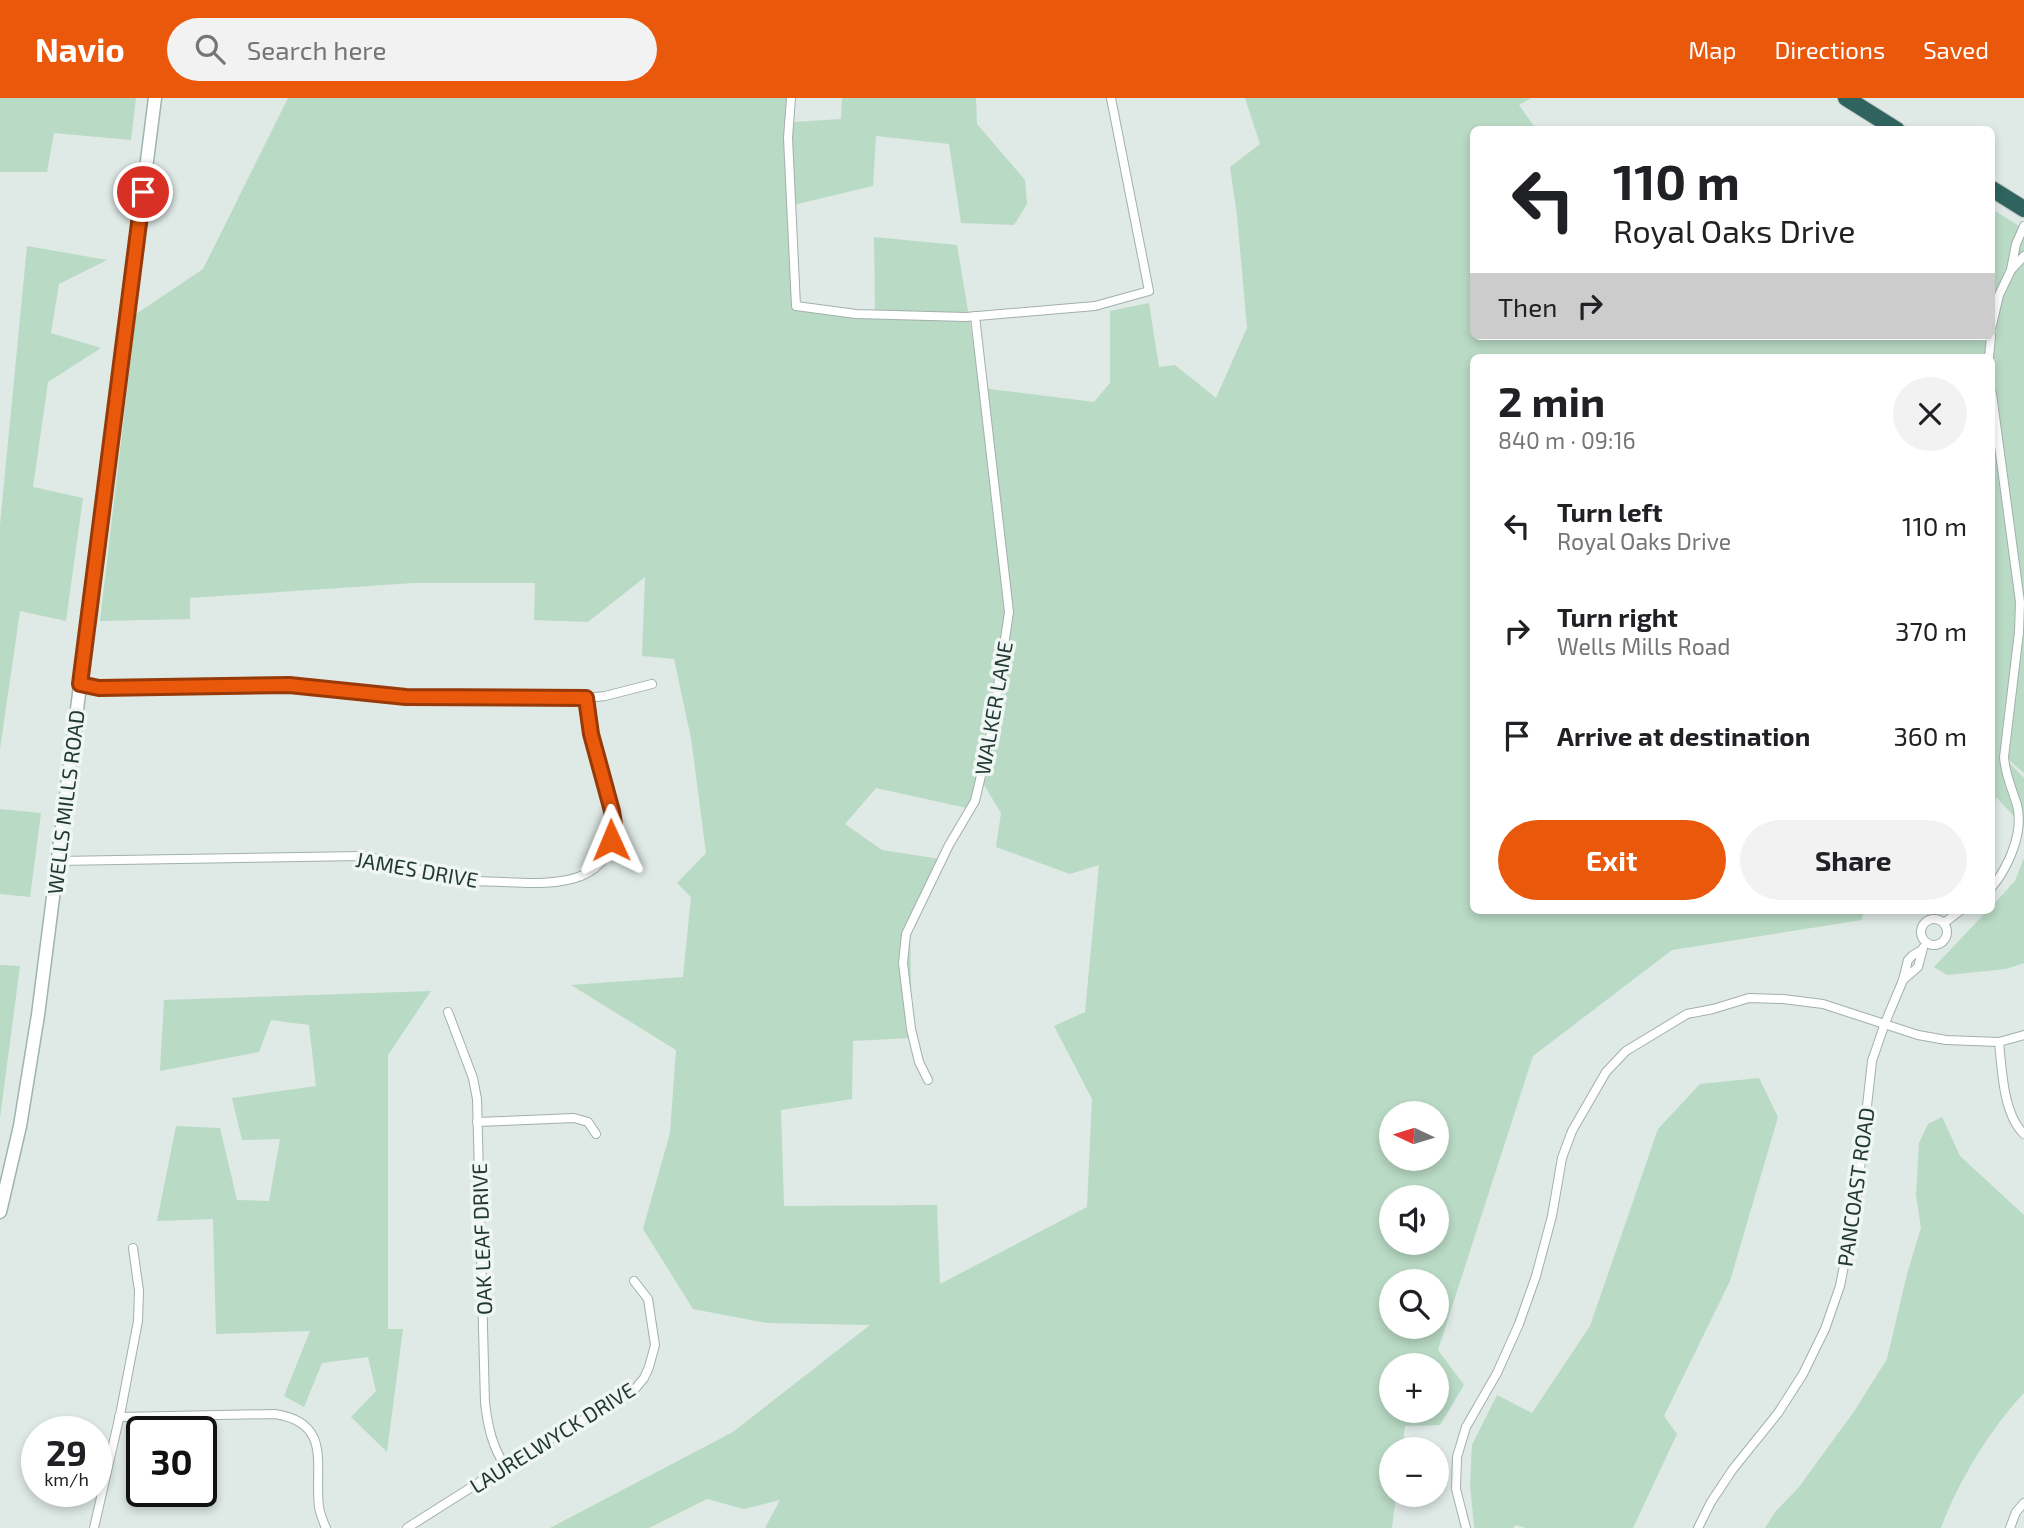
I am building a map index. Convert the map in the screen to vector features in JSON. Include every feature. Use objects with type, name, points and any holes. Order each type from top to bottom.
[{"type":"highway","points":[[1846,98],[1891,126]]},
{"type":"highway","points":[[1995,191],[2024,209]]},
{"type":"main road","name":"WELLS MILLS ROAD","points":[[0,1212],[26,1096],[155,98]]},
{"type":"street","points":[[791,98],[788,138],[796,306],[856,314],[975,316],[1095,306],[1149,291],[1111,98]]},
{"type":"street","points":[[1995,312],[2024,226]]},
{"type":"street","points":[[2011,270],[2024,256]]},
{"type":"street","name":"WALKER LANE","points":[[928,1080],[919,1062],[911,1029],[903,963],[906,934],[949,845],[975,802],[991,733],[1009,612],[975,316]]},
{"type":"street","points":[[1995,416],[2020,602],[2004,757],[2006,775],[2018,807],[2019,826],[2005,867],[1995,882]]},
{"type":"street","points":[[80,684],[99,688],[289,685],[406,697],[586,698],[606,696],[652,684]]},
{"type":"street","name":"JAMES DRIVE","points":[[57,861],[362,856],[385,859],[457,879],[543,884],[573,879],[591,871],[600,863],[607,852],[614,824],[591,734],[586,698]]},
{"type":"street","points":[[1944,923],[1956,914]]},
{"type":"street","points":[[1933,919],[1944,923],[1947,937],[1943,942],[1924,946],[1921,928],[1924,923],[1933,919]]},
{"type":"street","name":"PANCOAST ROAD","points":[[1698,1528],[1732,1469],[1778,1413],[1804,1374],[1825,1329],[1840,1286],[1856,1205],[1872,1061],[1908,960],[1924,946]]},
{"type":"street","points":[[1466,1528],[1456,1489],[1457,1457],[1466,1427],[1497,1373],[1519,1324],[1536,1276],[1552,1216],[1562,1158],[1572,1131],[1606,1072],[1626,1051],[1687,1014],[1749,998],[1823,1004],[1918,1035],[1945,1040],[1999,1042],[2024,1035]]},
{"type":"street","name":"OAK LEAF DRIVE","points":[[448,1012],[476,1089],[485,1403],[488,1432],[505,1466]]},
{"type":"street","points":[[1999,1042],[2006,1096],[2016,1126],[2024,1134]]},
{"type":"street","points":[[477,1122],[574,1118],[589,1122],[596,1134]]},
{"type":"street","points":[[94,1528],[138,1321],[139,1291],[133,1248]]},
{"type":"street","name":"LAURELWYCK DRIVE","points":[[407,1528],[635,1389],[644,1378],[653,1356],[654,1334],[648,1299],[634,1281]]},
{"type":"street","points":[[119,1417],[275,1414],[298,1420],[309,1430],[316,1446],[319,1459],[319,1506],[326,1528]]},
{"type":"street","points":[[2010,1528],[2016,1512],[2024,1503]]},
{"type":"green space","points":[[0,98],[136,98],[131,140],[54,133],[47,172],[0,172]]},
{"type":"green space","points":[[288,98],[794,98],[793,122],[841,119],[842,98],[976,98],[977,124],[1025,180],[1027,204],[1014,225],[961,223],[949,144],[876,136],[873,186],[793,205],[797,307],[875,312],[874,237],[957,245],[981,388],[1094,402],[1110,383],[1110,311],[1149,303],[1159,367],[1175,365],[1216,398],[1247,328],[1230,167],[1260,144],[1245,98],[1531,98],[1519,105],[1534,126],[1470,126],[1470,340],[1995,340],[1995,211],[2024,229],[2024,773],[1998,751],[2024,778],[2024,827],[1996,797],[1995,809],[1995,354],[1470,354],[1470,914],[1863,914],[1862,920],[1672,950],[1533,1056],[1449,1316],[1449,1269],[1379,1269],[1379,1339],[1442,1339],[1438,1350],[1440,1353],[1379,1353],[1379,1423],[1441,1423],[1405,1426],[1404,1437],[1379,1437],[1379,1507],[1395,1507],[1392,1528],[765,1528],[780,1500],[744,1509],[707,1499],[649,1528],[550,1528],[733,1432],[870,1325],[767,1323],[693,1309],[643,1229],[670,1133],[676,1050],[571,985],[683,977],[691,897],[677,883],[706,853],[691,738],[674,659],[642,656],[645,577],[588,622],[534,620],[535,583],[413,583],[190,598],[190,619],[100,621],[136,314],[203,269]],"holes":[[[984,785],[1001,813],[996,847],[1070,874],[1099,865],[1085,1012],[1054,1026],[1092,1099],[1087,1207],[940,1284],[937,1205],[784,1206],[781,1110],[852,1099],[853,1041],[912,1038],[910,933],[940,859],[882,850],[845,824],[876,788],[967,808]]]},
{"type":"green space","points":[[27,246],[107,260],[59,284],[51,333],[101,348],[48,382],[33,487],[83,498],[66,621],[20,611],[0,749],[0,525]]},
{"type":"green space","points":[[0,809],[41,813],[30,897],[0,894]]},
{"type":"green space","points":[[2024,858],[2024,963],[2006,969],[1947,975],[1934,967],[1984,914],[1995,914],[1995,903],[2015,881]]},
{"type":"green space","points":[[0,965],[20,966],[0,1118]]},
{"type":"green space","points":[[431,991],[388,1055],[388,1329],[403,1329],[387,1452],[351,1417],[376,1391],[368,1357],[322,1363],[304,1407],[284,1396],[310,1331],[216,1334],[213,1219],[157,1221],[176,1126],[220,1128],[237,1200],[269,1201],[280,1139],[242,1140],[232,1098],[316,1086],[309,1025],[271,1020],[259,1052],[160,1071],[164,1000]]},
{"type":"green space","points":[[1759,1078],[1778,1117],[1730,1281],[1664,1416],[1677,1434],[1633,1528],[1526,1528],[1516,1525],[1513,1528],[1475,1528],[1470,1484],[1472,1445],[1497,1395],[1532,1413],[1590,1326],[1658,1129],[1700,1084]]},
{"type":"green space","points":[[1942,1117],[1960,1156],[2024,1215],[2024,1393],[1976,1457],[1941,1528],[1765,1528],[1853,1413],[1887,1359],[1921,1228],[1916,1195],[1919,1143],[1928,1124]]},
{"type":"green space","points":[[1449,1365],[1464,1385],[1449,1410]]},
{"type":"route","points":[[143,192],[80,684],[99,688],[289,685],[406,697],[586,698],[591,734],[612,811],[614,824],[611,840]]}]
